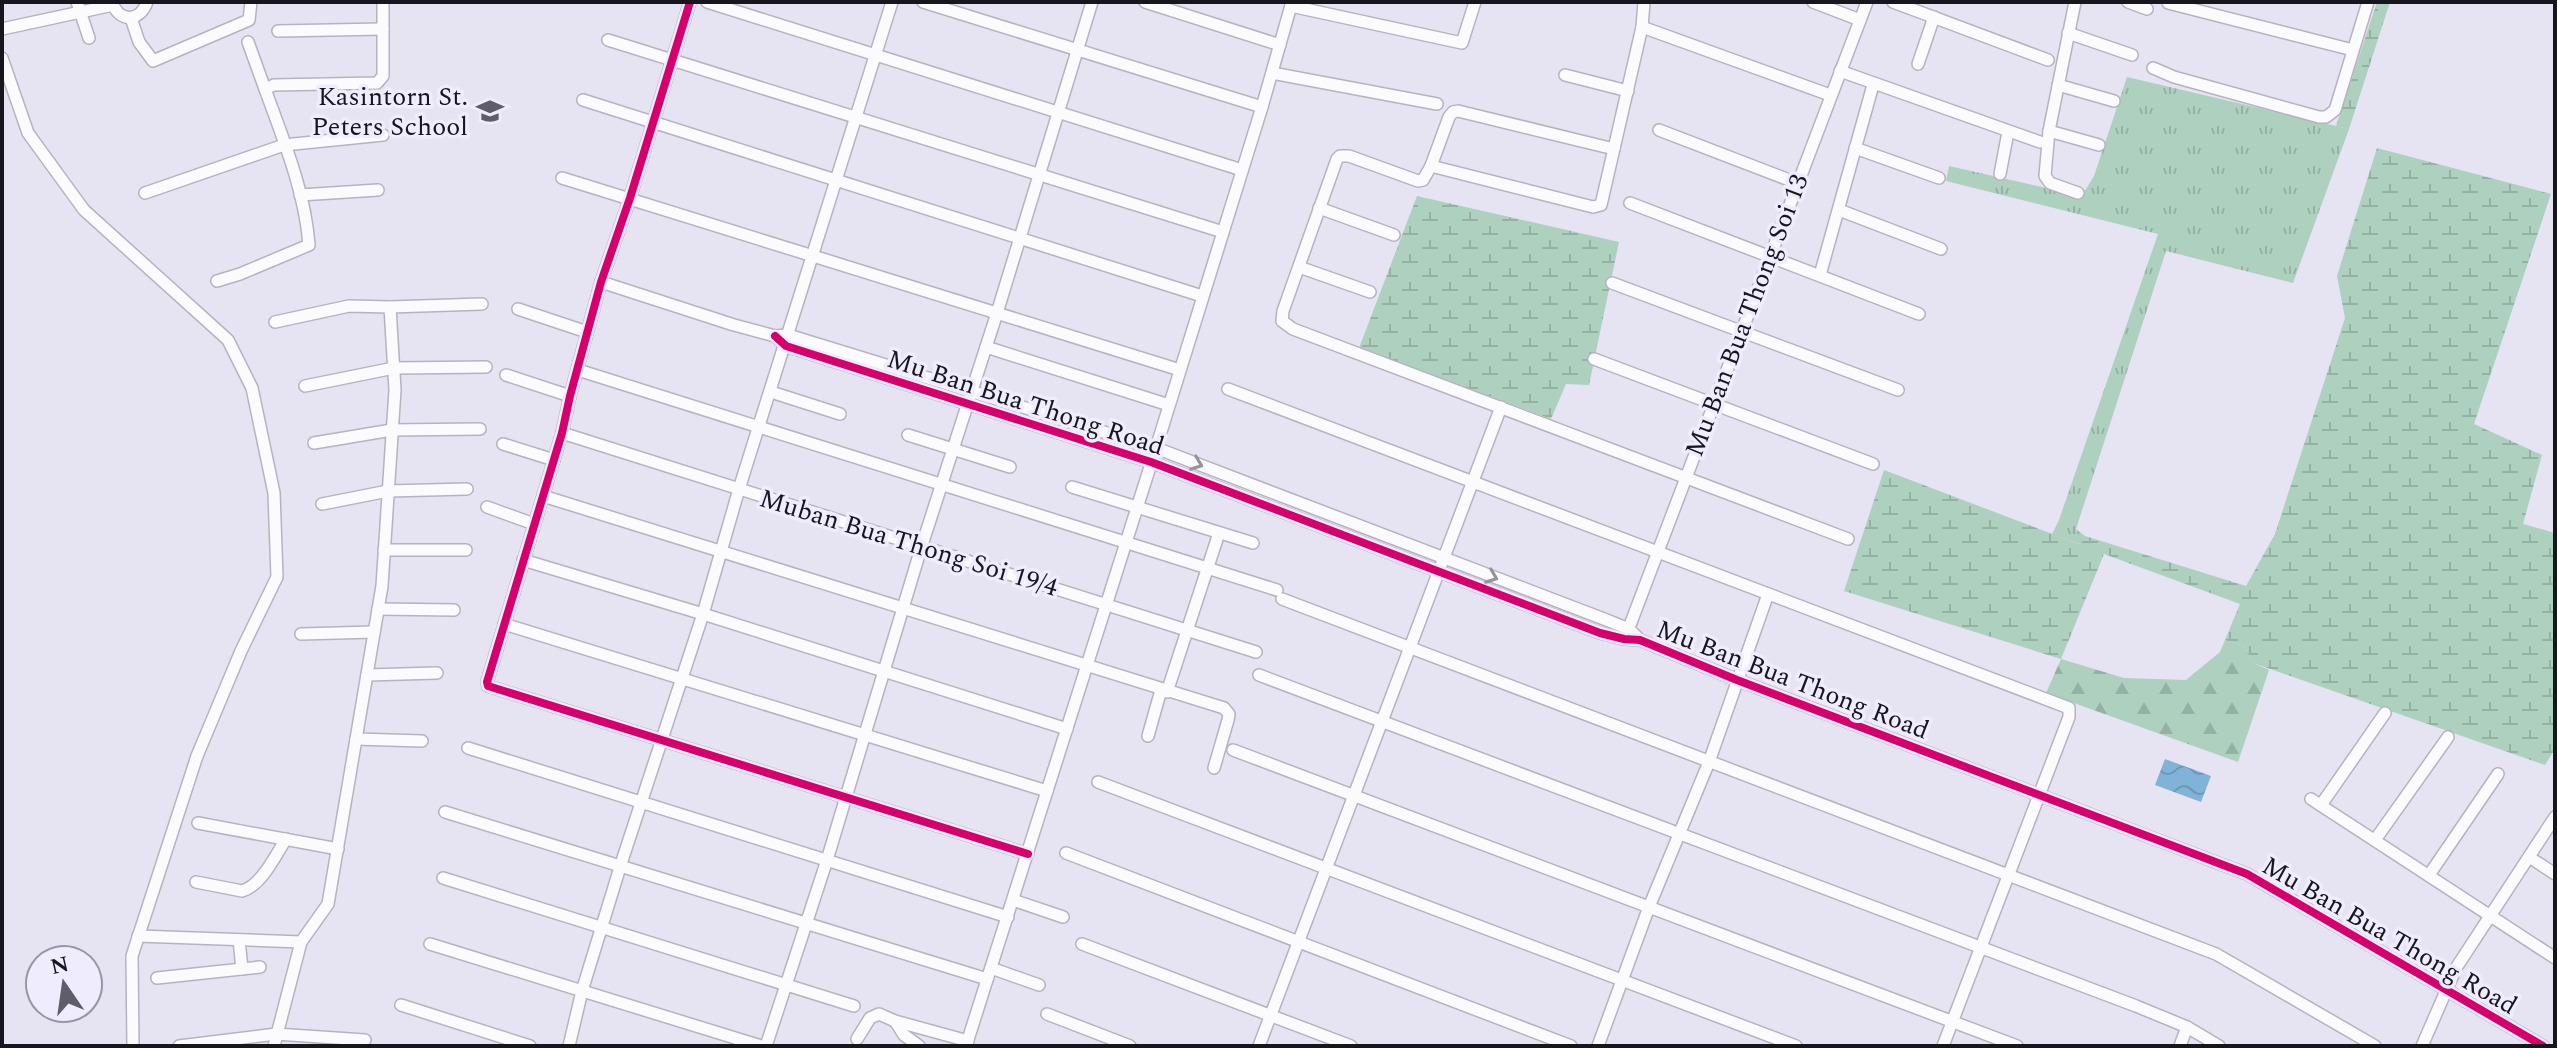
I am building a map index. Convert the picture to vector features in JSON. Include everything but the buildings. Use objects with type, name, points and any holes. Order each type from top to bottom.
[{"type":"street","points":[[2,29],[78,7],[113,4],[120,15],[131,18],[142,13],[147,2]]},
{"type":"street","points":[[131,18],[139,42],[153,61],[249,20],[251,2]]},
{"type":"street","points":[[265,89],[274,85],[377,83],[383,76],[383,2]]},
{"type":"street","points":[[690,2],[601,282],[562,433],[486,680],[488,686],[1028,854]]},
{"type":"street","points":[[707,2],[1242,170]]},
{"type":"street","points":[[569,1046],[582,991],[621,864],[703,614],[739,489],[892,2]]},
{"type":"street","points":[[923,2],[1262,107]]},
{"type":"street","points":[[430,944],[764,1046],[827,860],[1092,2]]},
{"type":"street","points":[[1145,2],[1280,45]]},
{"type":"street","points":[[857,1039],[879,1014],[967,1044],[1156,448],[1291,4],[1462,43],[1475,2]]},
{"type":"street","points":[[1431,166],[1593,207],[1601,205],[1642,27],[1644,2]]},
{"type":"street","points":[[1813,2],[1860,20]]},
{"type":"street","name":"Mu Ban Bua Thong Soi 13","points":[[1626,634],[1867,2]]},
{"type":"street","points":[[1893,2],[2048,60]]},
{"type":"street","points":[[2075,2],[2049,131],[2046,179],[2078,193]]},
{"type":"street","points":[[2128,2],[2147,9]]},
{"type":"street","points":[[2153,68],[2174,77],[2326,117],[2335,110],[2368,2]]},
{"type":"street","points":[[2168,3],[2353,50]]},
{"type":"street","points":[[78,7],[89,38]]},
{"type":"street","points":[[1918,64],[1934,17]]},
{"type":"street","points":[[1642,27],[1830,95]]},
{"type":"street","points":[[278,31],[383,29]]},
{"type":"street","points":[[2068,33],[2132,55]]},
{"type":"street","points":[[608,40],[1223,232]]},
{"type":"street","points":[[217,281],[309,245],[300,195],[248,42]]},
{"type":"street","points":[[2,58],[28,133],[84,210],[228,340],[252,388],[274,493],[277,577],[241,651],[197,756],[138,936],[132,956],[133,1046]]},
{"type":"street","points":[[1840,71],[2040,142]]},
{"type":"street","points":[[1272,73],[1437,104]]},
{"type":"street","points":[[1565,75],[1628,91]]},
{"type":"street","points":[[1820,275],[1873,85]]},
{"type":"street","points":[[2058,85],[2114,101]]},
{"type":"street","points":[[583,100],[1202,296]]},
{"type":"street","points":[[1614,149],[1458,111],[1449,117],[1423,180],[1418,181],[1349,156],[1340,156],[1281,316],[1285,325],[1848,539]]},
{"type":"street","points":[[1659,130],[1797,183]]},
{"type":"street","points":[[2049,131],[2099,145]]},
{"type":"street","points":[[2000,174],[2008,132]]},
{"type":"street","points":[[145,193],[284,145],[383,135]]},
{"type":"street","points":[[1855,148],[1939,178]]},
{"type":"street","points":[[562,178],[1180,370]]},
{"type":"street","points":[[300,195],[378,190]]},
{"type":"street","points":[[1630,203],[1919,314]]},
{"type":"street","points":[[1319,208],[1394,235]]},
{"type":"street","points":[[1839,210],[1941,249]]},
{"type":"street","points":[[1299,267],[1370,292]]},
{"type":"street","name":"Mu Ban Bua Thong Road","points":[[601,282],[969,398],[1151,462],[1579,625],[1626,634]]},
{"type":"street","points":[[1612,283],[1898,390]]},
{"type":"street","points":[[275,322],[349,306],[482,304]]},
{"type":"street","points":[[275,1040],[301,942],[328,904],[378,609],[392,430],[394,368],[390,307]]},
{"type":"street","points":[[518,309],[587,332]]},
{"type":"street","points":[[986,347],[1169,405]]},
{"type":"street","points":[[1594,359],[1873,464]]},
{"type":"street","points":[[305,386],[394,368],[486,367]]},
{"type":"street","points":[[578,370],[1126,542],[1279,594],[1411,648],[2216,954],[2375,1046]]},
{"type":"street","points":[[506,375],[570,396]]},
{"type":"street","points":[[1228,389],[2069,708],[2069,717],[2040,795],[1943,1046]]},
{"type":"street","points":[[771,392],[840,414]]},
{"type":"street","name":"Mu Ban Bua Thong Road","points":[[969,398],[1156,448],[1444,558],[1737,680],[2247,874],[2543,1046]]},
{"type":"street","points":[[1259,1046],[1501,407]]},
{"type":"street","points":[[314,443],[392,430],[480,429]]},
{"type":"street","name":"Muban Bua Thong Soi 19/4","points":[[562,433],[1256,652]]},
{"type":"street","points":[[908,435],[1010,467]]},
{"type":"street","points":[[503,444],[554,460]]},
{"type":"street","points":[[1072,487],[1253,543]]},
{"type":"street","points":[[322,504],[388,491],[467,489]]},
{"type":"street","points":[[543,496],[1227,711],[1226,732],[1214,768]]},
{"type":"street","points":[[487,507],[534,524]]},
{"type":"street","points":[[1148,736],[1188,631],[1219,533]]},
{"type":"street","points":[[384,550],[466,550]]},
{"type":"street","points":[[523,560],[1067,729]]},
{"type":"street","points":[[1598,1046],[1649,907],[1709,762],[1768,594]]},
{"type":"street","points":[[378,609],[454,610]]},
{"type":"street","points":[[504,624],[1047,791]]},
{"type":"street","points":[[301,634],[374,632]]},
{"type":"street","points":[[367,675],[437,673]]},
{"type":"street","points":[[1259,675],[2187,1027],[2219,1046]]},
{"type":"street","points":[[2385,713],[2316,802],[2555,958]]},
{"type":"street","points":[[2375,840],[2448,737]]},
{"type":"street","points":[[356,739],[422,741]]},
{"type":"street","points":[[468,748],[1008,917]]},
{"type":"street","points":[[1233,750],[2017,1046]]},
{"type":"street","points":[[2429,875],[2498,774]]},
{"type":"street","points":[[1098,782],[1796,1046]]},
{"type":"street","points":[[445,812],[807,923],[1039,985]]},
{"type":"street","points":[[2422,1046],[2456,968],[2555,817]]},
{"type":"street","points":[[198,823],[338,849]]},
{"type":"street","points":[[196,882],[248,890],[286,839]]},
{"type":"street","points":[[1066,853],[1571,1046]]},
{"type":"street","points":[[2529,857],[2555,874]]},
{"type":"street","points":[[443,878],[854,1006]]},
{"type":"street","points":[[1013,900],[1063,917]]},
{"type":"street","points":[[138,936],[301,942]]},
{"type":"street","points":[[239,940],[242,969]]},
{"type":"street","points":[[1082,944],[1351,1046]]},
{"type":"street","points":[[157,978],[260,967]]},
{"type":"street","points":[[401,1005],[530,1046]]},
{"type":"street","points":[[1047,1014],[1130,1046]]},
{"type":"street","points":[[895,1021],[904,1035],[919,1046]]},
{"type":"street","points":[[2180,1046],[2187,1027]]},
{"type":"street","points":[[179,1046],[275,1040],[365,1040]]},
{"type":"green space","points":[[2377,2],[2390,2],[2349,129],[2336,126]]},
{"type":"green space","points":[[2127,77],[2349,129],[2293,283],[2166,251],[2076,529],[2085,536],[2080,544],[2052,534],[2158,234],[1946,181],[1949,166],[2080,199],[2094,176]]},
{"type":"green space","points":[[2377,148],[2551,194],[2474,424],[2542,455],[2523,524],[2555,533],[2555,749],[2545,765],[2253,663],[2244,646],[2225,640],[2240,604],[2104,554],[2061,659],[1844,591],[1884,470],[2079,544],[2085,536],[2246,586],[2275,534],[2345,318],[2337,276]]},
{"type":"green space","points":[[1417,196],[1619,242],[1589,385],[1566,384],[1551,419],[1359,348]]},
{"type":"green space","points":[[2225,640],[2244,646],[2253,663],[2269,670],[2238,762],[2046,693],[2061,659],[2124,678],[2186,680],[2220,652]]},
{"type":"water","points":[[2165,759],[2211,776],[2201,802],[2155,785]]},
{"type":"cycle path","points":[[690,2],[601,282],[562,433],[488,686],[1028,854]]},
{"type":"cycle path","points":[[775,336],[786,346],[1151,462],[1600,633],[1640,640],[1737,680],[2247,874],[2543,1046]]},
{"type":"place","name":"Kasintorn St. Peters School","points":[[490,111]]}]
